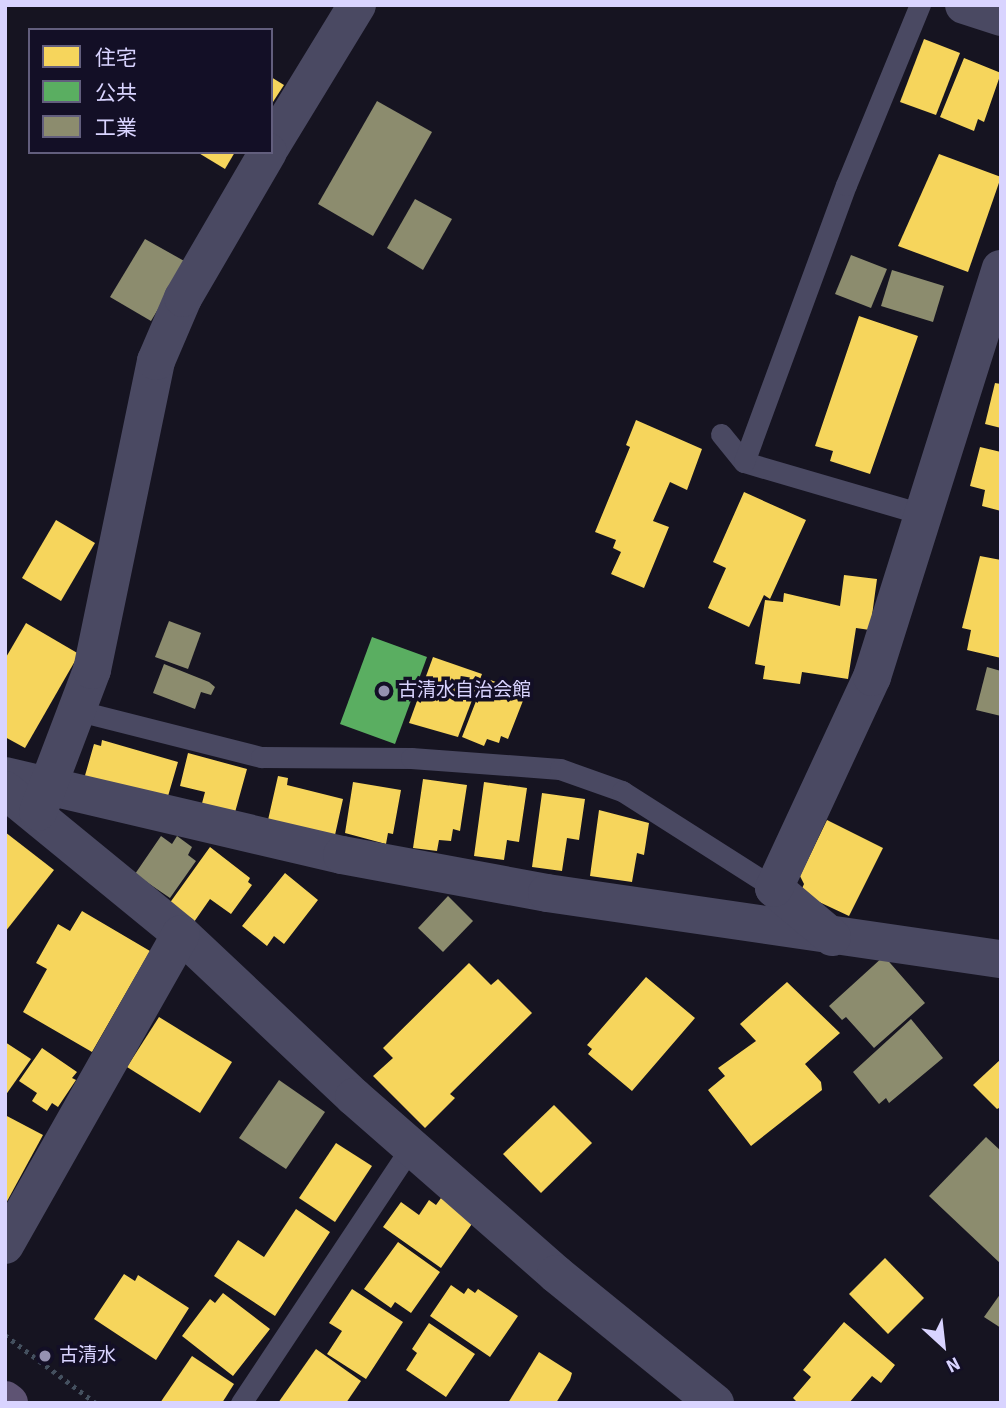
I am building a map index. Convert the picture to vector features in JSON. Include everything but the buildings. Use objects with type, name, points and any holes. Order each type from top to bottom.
[{"type":"street","points":[[273,143],[357,5]]},
{"type":"street","points":[[964,5],[1001,17]]},
{"type":"street","points":[[43,801],[79,711],[92,670],[156,361],[183,298],[267,154]]},
{"type":"street","points":[[834,938],[774,888],[872,677],[1001,269]]},
{"type":"street","points":[[5,776],[43,801],[181,934],[411,1147],[556,1274],[715,1403]]},
{"type":"street","points":[[5,790],[43,801],[356,857],[834,938],[1001,959]]},
{"type":"street","points":[[5,1245],[181,934]]},
{"type":"lane","points":[[744,462],[846,185],[920,5]]},
{"type":"lane","points":[[721,434],[744,462],[922,514]]},
{"type":"lane","points":[[79,711],[261,757],[411,758],[560,769],[622,791],[774,888]]},
{"type":"lane","points":[[241,1403],[411,1147]]},
{"type":"path","points":[[5,1335],[96,1403]]},
{"type":"place","name":"古清水自治会館","points":[[384,691]]},
{"type":"place","name":"古清水","points":[[45,1356]]}]
